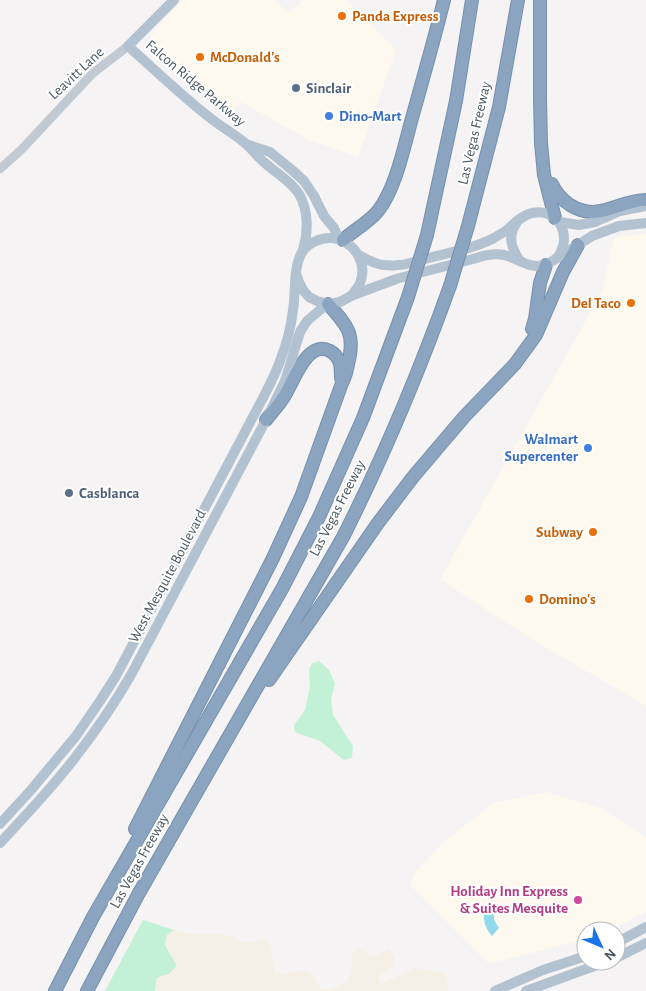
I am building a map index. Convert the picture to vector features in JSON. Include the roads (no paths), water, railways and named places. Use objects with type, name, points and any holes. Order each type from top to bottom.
[{"type":"highway","points":[[349,245],[350,234],[378,211],[391,187],[406,140],[444,0]]},
{"type":"highway","name":"Las Vegas Freeway","points":[[55,991],[93,917],[282,589],[319,516],[366,409],[408,297],[427,235],[456,101],[472,0]]},
{"type":"highway","name":"Las Vegas Freeway","points":[[87,991],[138,893],[343,537],[393,430],[428,346],[450,286],[468,226],[499,107],[518,0]]},
{"type":"highway","points":[[540,0],[541,143],[544,175],[558,220]]},
{"type":"highway","points":[[541,143],[550,180],[555,190],[559,197],[577,209],[590,212],[605,211],[637,200],[646,200]]},
{"type":"highway","points":[[218,754],[378,523],[413,477],[464,417],[515,364],[536,335],[563,272],[578,245]]},
{"type":"highway","points":[[529,343],[538,304],[540,283],[550,263]]},
{"type":"highway","points":[[93,917],[120,858],[273,558],[301,496],[351,356],[352,343],[350,332],[345,322],[327,304]]},
{"type":"highway","points":[[266,420],[284,397],[307,356],[314,350],[322,348],[330,350],[335,354],[342,368],[342,383]]},
{"type":"main road","name":"Leavitt Lane","points":[[128,46],[174,0]]},
{"type":"main road","name":"Falcon Ridge Parkway","points":[[128,46],[210,118],[245,144],[264,163],[286,179],[300,195],[304,206],[306,236],[298,262],[297,273]]},
{"type":"main road","name":"Falcon Ridge Parkway","points":[[245,144],[270,152],[292,170],[314,196],[324,216],[349,245],[363,269],[360,284],[351,296]]},
{"type":"main road","points":[[520,261],[513,251],[511,236],[513,228],[524,216],[532,213],[548,214],[558,220],[579,225],[595,222],[620,211],[646,206]]},
{"type":"main road","points":[[550,263],[558,256],[564,241],[564,233],[558,220]]},
{"type":"main road","points":[[302,253],[309,245],[318,240],[329,238],[349,245],[370,261],[382,265],[400,265],[485,243],[518,222]]},
{"type":"main road","points":[[297,273],[303,290],[313,299],[327,304],[340,302],[396,279],[484,255],[503,255],[538,266],[550,263],[592,236],[619,226],[646,223]]},
{"type":"main road","name":"West Mesquite Boulevard","points":[[0,824],[38,783],[76,736],[129,653],[281,360],[294,309],[297,273]]},
{"type":"main road","name":"West Mesquite Boulevard","points":[[0,843],[74,760],[120,693],[266,420],[285,381],[300,332],[307,321],[327,304]]},
{"type":"main road","points":[[626,938],[646,927]]},
{"type":"main road","points":[[626,953],[646,944]]},
{"type":"main road","points":[[495,991],[543,970],[576,959]]},
{"type":"main road","points":[[526,991],[581,971]]},
{"type":"street","name":"Leavitt Lane","points":[[0,169],[22,149],[92,74],[128,46]]},
{"type":"water","points":[[484,912],[494,914],[494,920],[499,928],[492,936],[485,925]]},
{"type":"place","name":"Panda Express","points":[[342,16]]},
{"type":"place","name":"McDonald's","points":[[200,57]]},
{"type":"place","name":"Sinclair","points":[[296,88]]},
{"type":"place","name":"Dino-Mart","points":[[329,116]]},
{"type":"place","name":"Del Taco","points":[[631,303]]},
{"type":"place","name":"Walmart Supercenter","points":[[588,448]]},
{"type":"place","name":"Casblanca","points":[[69,493]]},
{"type":"place","name":"Subway","points":[[593,532]]},
{"type":"place","name":"Domino's","points":[[529,599]]},
{"type":"place","name":"Holiday Inn Express & Suites Mesquite","points":[[578,900]]}]
